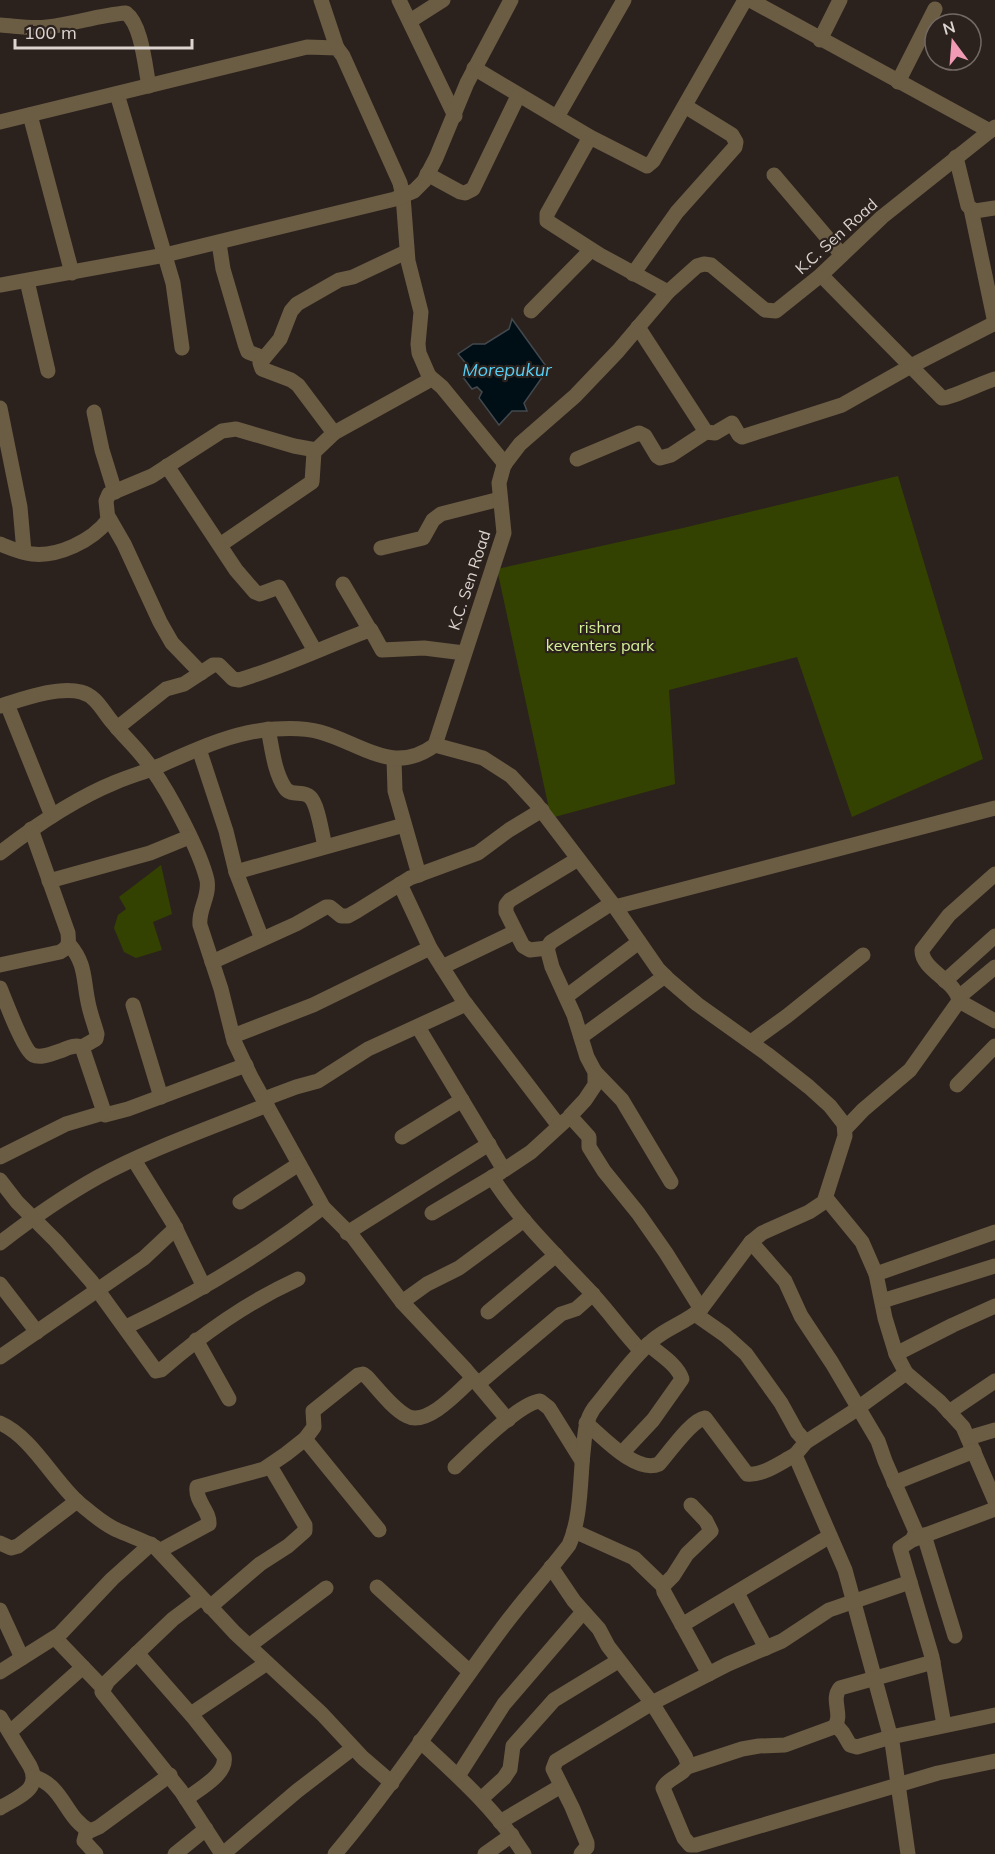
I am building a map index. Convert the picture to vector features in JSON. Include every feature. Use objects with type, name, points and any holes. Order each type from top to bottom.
[{"type":"street","points":[[321,0],[337,48],[343,56],[392,162],[403,196],[406,252],[421,312],[419,353],[429,376],[442,387],[505,464]]},
{"type":"street","points":[[399,0],[454,116]]},
{"type":"street","points":[[410,21],[442,0]]},
{"type":"street","points":[[0,285],[165,255],[403,196],[419,187],[427,174],[474,68],[511,0]]},
{"type":"street","points":[[557,117],[624,0]]},
{"type":"street","points":[[474,68],[590,137],[647,166],[653,161],[745,0]]},
{"type":"street","points":[[750,0],[820,40],[993,129]]},
{"type":"street","points":[[820,40],[840,0]]},
{"type":"street","points":[[898,81],[935,9]]},
{"type":"street","points":[[0,25],[46,27],[126,13],[132,20],[140,39],[149,86]]},
{"type":"street","points":[[0,122],[290,51],[319,47],[337,48]]},
{"type":"street","points":[[117,94],[173,283],[182,348]]},
{"type":"street","points":[[427,174],[460,192],[465,193],[473,189],[518,96]]},
{"type":"street","points":[[633,274],[677,212],[736,144],[732,135],[685,106]]},
{"type":"street","points":[[30,115],[72,273]]},
{"type":"street","name":"K.C. Sen Road","points":[[435,745],[504,533],[499,483],[505,464],[520,444],[575,396],[668,292],[693,268],[706,263],[711,265],[765,310],[773,312],[821,275],[882,217],[993,129]]},
{"type":"street","points":[[590,137],[546,216],[550,224],[591,250],[668,292]]},
{"type":"street","points":[[577,459],[639,433],[645,436],[657,456],[665,457],[706,432],[716,433],[732,423],[739,435],[744,436],[820,414],[842,405],[910,366],[995,323],[971,209],[965,201],[956,157]]},
{"type":"street","points":[[774,176],[842,255]]},
{"type":"street","points":[[971,209],[975,211],[995,208]]},
{"type":"street","points":[[219,243],[223,269],[245,344],[249,352],[264,358]]},
{"type":"street","points":[[531,311],[591,250]]},
{"type":"street","points":[[334,433],[298,385],[262,369],[260,363],[280,339],[291,311],[297,304],[339,280],[353,277],[406,252]]},
{"type":"street","points":[[821,275],[942,398],[946,399],[973,386],[995,379]]},
{"type":"street","points":[[27,281],[48,371]]},
{"type":"street","points":[[638,327],[706,432]]},
{"type":"street","points":[[220,545],[312,483],[313,455],[334,433],[427,382],[429,376]]},
{"type":"street","points":[[0,408],[20,507],[24,552]]},
{"type":"street","points":[[94,412],[102,450],[116,492]]},
{"type":"street","points":[[201,673],[172,643],[109,518],[106,498],[109,494],[142,481],[213,435],[231,429],[316,450]]},
{"type":"street","points":[[167,466],[240,574],[255,592],[260,594],[279,587],[315,651]]},
{"type":"street","points":[[381,548],[423,538],[434,519],[441,514],[500,499]]},
{"type":"street","points":[[0,544],[24,552],[42,554],[72,546],[101,528],[109,518]]},
{"type":"street","points":[[343,584],[382,650],[424,648],[464,653]]},
{"type":"street","points":[[117,728],[166,689],[184,684],[215,664],[233,679],[239,680],[277,668],[299,657],[370,630]]},
{"type":"street","points":[[52,816],[4,705],[59,691],[83,692],[99,704],[153,769],[189,837],[207,882],[206,897],[199,916],[202,936],[212,962],[233,1036],[265,1102],[323,1207],[373,1262],[402,1302],[476,1381],[507,1420]]},
{"type":"street","points":[[0,853],[31,829],[88,794],[199,749],[247,733],[268,729],[298,728],[320,732],[394,759],[418,754],[435,745],[469,753],[494,764],[511,776],[531,796],[665,976],[697,1004],[777,1061],[826,1102],[837,1113],[845,1129],[845,1136],[826,1198],[818,1207],[762,1233],[751,1242],[698,1311],[667,1330],[645,1348],[594,1408],[586,1423],[574,1531],[569,1545],[502,1629],[392,1783],[335,1854]]},
{"type":"street","points":[[268,729],[279,774],[285,788],[291,793],[311,797],[325,846]]},
{"type":"street","points":[[199,749],[237,872],[262,939]]},
{"type":"street","points":[[394,759],[394,785],[419,875]]},
{"type":"street","points":[[578,859],[508,902],[506,912],[514,932],[526,948],[536,950],[547,948],[551,942],[613,905],[995,808]]},
{"type":"street","points":[[212,962],[328,907],[341,916],[348,916],[400,884],[478,853],[509,830],[542,810]]},
{"type":"street","points":[[237,872],[404,825]]},
{"type":"street","points":[[0,988],[25,1047],[33,1055],[48,1055],[77,1045],[82,1047],[96,1039],[97,1034],[88,1002],[82,964],[69,944],[68,933],[31,829]]},
{"type":"street","points":[[49,881],[150,853],[189,837]]},
{"type":"street","points":[[995,874],[949,915],[922,950],[922,958],[959,999],[995,1021]]},
{"type":"street","points":[[400,884],[430,948],[466,1004],[565,1121],[589,1137],[589,1147],[599,1163],[666,1252],[698,1311],[746,1354],[781,1403],[797,1432],[806,1442]]},
{"type":"street","points":[[442,967],[514,932]]},
{"type":"street","points":[[945,981],[995,936]]},
{"type":"street","points":[[567,996],[639,942]]},
{"type":"street","points":[[0,965],[60,952],[69,944]]},
{"type":"street","points":[[233,1036],[313,1005],[430,948]]},
{"type":"street","points":[[547,948],[552,967],[567,996],[587,1057],[595,1072],[622,1100],[671,1182]]},
{"type":"street","points":[[751,1042],[788,1016],[863,955]]},
{"type":"street","points":[[845,1129],[863,1110],[910,1070],[920,1059],[959,999],[995,968]]},
{"type":"street","points":[[581,1037],[665,976]]},
{"type":"street","points":[[0,1243],[33,1217],[99,1176],[296,1087],[318,1081],[368,1049],[466,1004]]},
{"type":"street","points":[[133,1005],[161,1097]]},
{"type":"street","points":[[418,1027],[489,1144],[498,1173],[524,1220],[592,1294],[614,1322],[645,1348],[674,1366],[680,1373],[682,1379],[653,1420],[622,1454]]},
{"type":"street","points":[[957,1085],[995,1046]]},
{"type":"street","points":[[82,1047],[103,1113]]},
{"type":"street","points":[[0,1157],[66,1124],[103,1113],[107,1115],[246,1065]]},
{"type":"street","points":[[432,1213],[531,1152],[585,1100],[595,1085],[595,1072]]},
{"type":"street","points":[[402,1137],[462,1100]]},
{"type":"street","points":[[347,1233],[489,1144]]},
{"type":"street","points":[[134,1160],[176,1228],[204,1287]]},
{"type":"street","points":[[240,1202],[299,1164]]},
{"type":"street","points":[[0,1180],[17,1202],[99,1291],[156,1371],[161,1370],[196,1340],[270,1292],[298,1279]]},
{"type":"street","points":[[826,1198],[862,1242],[876,1274],[896,1354],[906,1373],[963,1427],[995,1501]]},
{"type":"street","points":[[126,1328],[204,1287],[268,1247],[323,1207]]},
{"type":"street","points":[[402,1302],[427,1284],[459,1268],[524,1220]]},
{"type":"street","points":[[0,1357],[99,1291],[144,1258],[176,1228]]},
{"type":"street","points":[[876,1274],[995,1232]]},
{"type":"street","points":[[751,1242],[784,1281],[801,1316],[878,1441],[918,1537],[955,1636]]},
{"type":"street","points":[[488,1312],[556,1255]]},
{"type":"street","points":[[882,1300],[995,1266]]},
{"type":"street","points":[[0,1284],[37,1332]]},
{"type":"street","points":[[0,1672],[60,1634],[112,1579],[155,1548],[209,1524],[209,1518],[196,1494],[197,1487],[254,1473],[270,1466],[305,1439],[314,1427],[313,1411],[358,1375],[365,1375],[398,1409],[412,1418],[419,1418],[434,1412],[561,1314],[576,1309],[592,1294]]},
{"type":"street","points":[[896,1354],[995,1306]]},
{"type":"street","points":[[196,1340],[229,1399]]},
{"type":"street","points":[[586,1423],[622,1454],[641,1465],[652,1467],[659,1464],[698,1419],[705,1418],[747,1474],[753,1475],[795,1455],[806,1442],[859,1408],[906,1373]]},
{"type":"street","points":[[949,1412],[995,1381]]},
{"type":"street","points":[[455,1467],[507,1420],[532,1403],[543,1402],[582,1461]]},
{"type":"street","points":[[0,1423],[21,1437],[77,1501],[105,1523],[155,1548],[205,1603],[322,1714],[353,1748],[392,1783]]},
{"type":"street","points":[[894,1483],[995,1430]]},
{"type":"street","points":[[305,1439],[379,1530]]},
{"type":"street","points":[[795,1455],[845,1570],[891,1737],[908,1854]]},
{"type":"street","points":[[103,1688],[173,1619],[205,1603],[288,1546],[305,1531],[305,1525],[270,1466]]},
{"type":"street","points":[[2,1548],[18,1546],[77,1501]]},
{"type":"street","points":[[663,1586],[673,1576],[687,1554],[711,1531],[706,1521],[691,1505]]},
{"type":"street","points":[[944,1725],[933,1662],[900,1548],[918,1537],[995,1509]]},
{"type":"street","points":[[574,1531],[634,1558],[663,1586],[709,1674]]},
{"type":"street","points":[[682,1625],[830,1536]]},
{"type":"street","points":[[551,1567],[583,1612],[599,1629],[618,1661],[652,1703],[680,1748],[687,1761],[687,1767]]},
{"type":"street","points":[[581,1854],[587,1847],[586,1840],[553,1769],[556,1761],[652,1703],[782,1641],[829,1610],[910,1582]]},
{"type":"street","points":[[377,1587],[470,1672]]},
{"type":"street","points":[[249,1646],[326,1588]]},
{"type":"street","points":[[737,1593],[766,1648]]},
{"type":"street","points":[[0,1610],[22,1658]]},
{"type":"street","points":[[458,1776],[504,1704],[583,1612]]},
{"type":"street","points":[[54,1638],[103,1688],[104,1696],[136,1731],[170,1775],[223,1854],[297,1791],[353,1748]]},
{"type":"street","points":[[137,1653],[220,1748],[226,1762],[222,1769],[186,1799]]},
{"type":"street","points":[[481,1799],[504,1778],[510,1769],[513,1746],[554,1700],[618,1661]]},
{"type":"street","points":[[836,1725],[838,1717],[835,1696],[837,1690],[843,1686],[933,1662]]},
{"type":"street","points":[[191,1714],[267,1663]]},
{"type":"street","points":[[10,1731],[82,1667]]},
{"type":"street","points":[[836,1725],[853,1747],[995,1715]]},
{"type":"street","points":[[0,1717],[34,1777],[30,1789],[0,1808]]},
{"type":"street","points":[[836,1725],[785,1745],[742,1749],[687,1767],[666,1783],[663,1788],[688,1844],[693,1846],[938,1773],[995,1761]]},
{"type":"street","points":[[420,1741],[481,1799],[512,1835],[524,1854]]},
{"type":"street","points":[[34,1777],[52,1786],[87,1830],[96,1830],[170,1775]]},
{"type":"street","points":[[500,1821],[561,1786]]},
{"type":"street","points":[[175,1854],[206,1829]]},
{"type":"street","points":[[87,1830],[84,1840],[96,1854]]},
{"type":"street","points":[[485,1854],[512,1835]]},
{"type":"green space","name":"rishra keventers park","points":[[898,476],[983,759],[852,817],[797,657],[669,690],[675,784],[551,818],[497,569],[683,528]]},
{"type":"green space","points":[[161,865],[172,914],[153,922],[162,950],[136,958],[124,952],[114,928],[118,915],[126,909],[119,897]]},
{"type":"water","name":"Morepukur","points":[[512,319],[548,369],[524,403],[527,411],[512,411],[499,425],[479,398],[482,392],[477,387],[472,389],[462,376],[469,367],[458,354],[473,344],[485,344],[509,329]]}]
